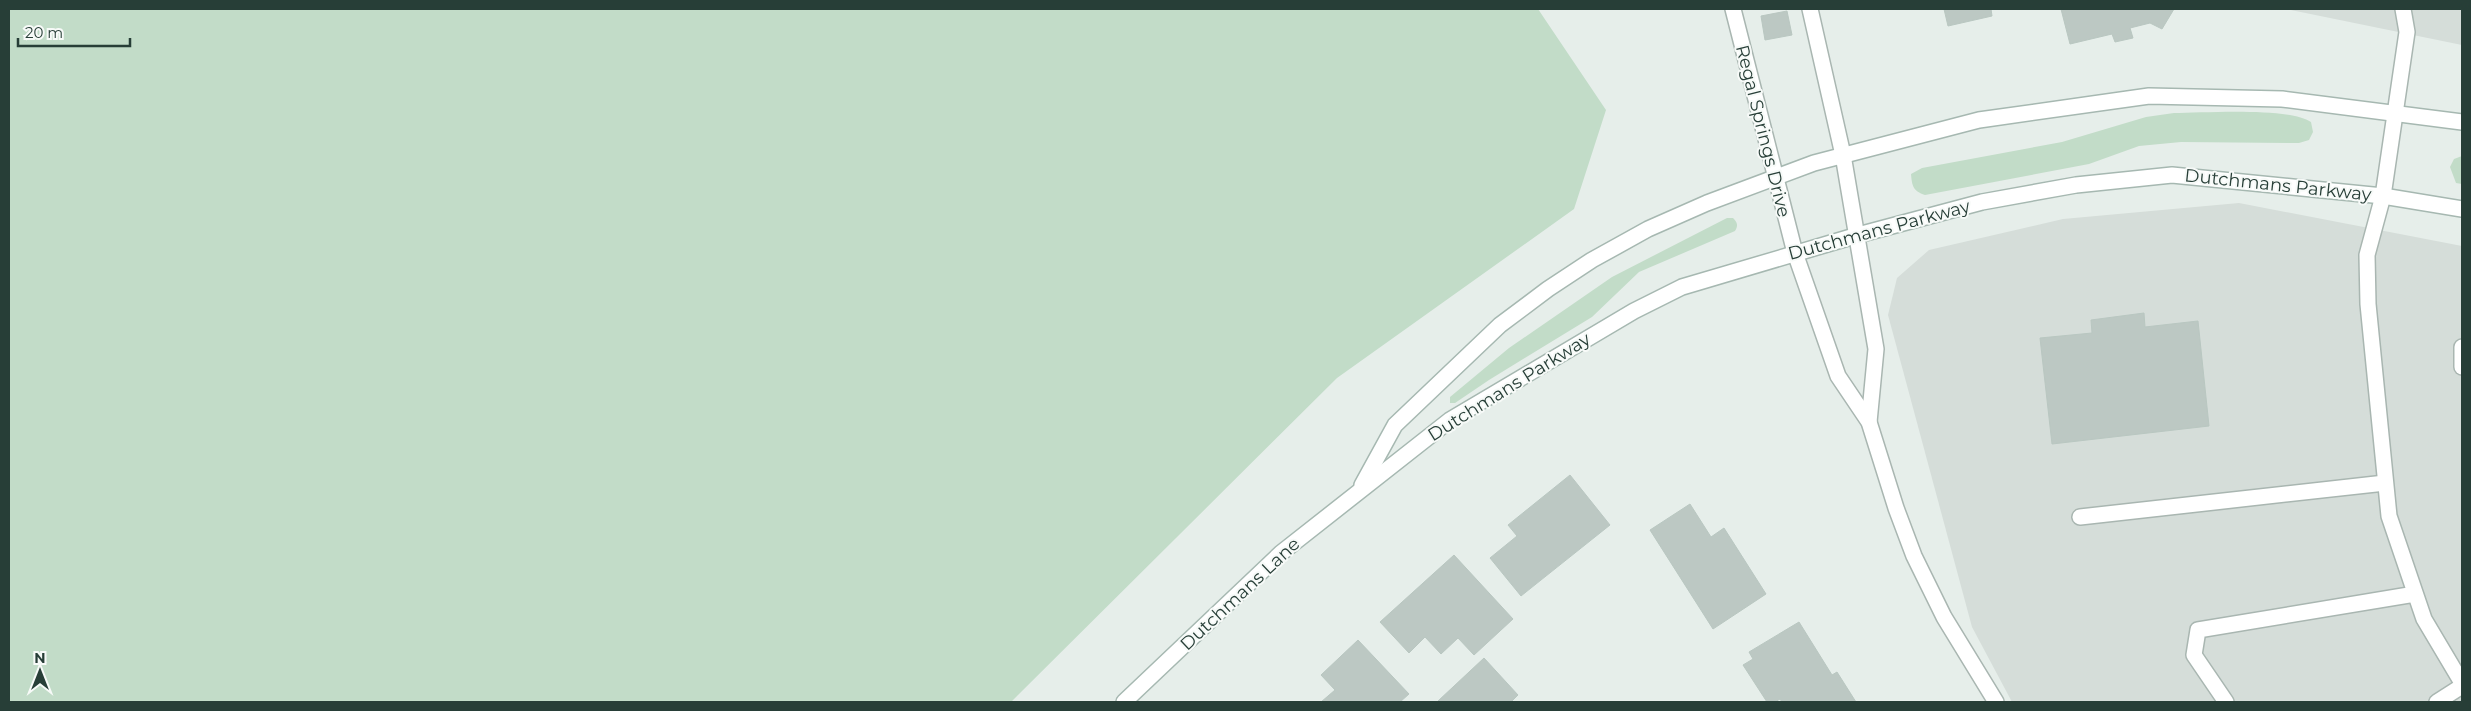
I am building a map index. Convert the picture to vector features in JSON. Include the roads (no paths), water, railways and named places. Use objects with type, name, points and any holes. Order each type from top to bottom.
[{"type":"main road","name":"Regal Springs Drive","points":[[1733,9],[1774,178],[1795,253]]},
{"type":"main road","points":[[1810,9],[1843,155],[1876,349],[1870,422]]},
{"type":"main road","points":[[2403,9],[2407,32],[2395,115],[2383,196],[2367,255],[2368,304],[2389,516],[2424,619],[2462,684],[2437,702]]},
{"type":"main road","name":"Dutchmans Parkway","points":[[1359,492],[1395,425],[1500,325],[1592,260],[1648,229],[1707,203],[1814,163],[1979,120],[2148,96],[2282,99],[2395,115],[2462,122]]},
{"type":"main road","name":"Dutchmans Parkway","points":[[1359,492],[1450,420],[1634,311],[1682,287],[1858,235],[1982,202],[2076,185],[2172,175],[2383,196],[2462,209]]},
{"type":"main road","points":[[1795,253],[1838,376],[1870,422],[1896,508],[1914,556],[1944,617],[1996,702]]},
{"type":"main road","points":[[2462,347],[2460,347],[2462,367]]},
{"type":"main road","points":[[2080,516],[2385,483]]},
{"type":"main road","name":"Dutchmans Lane","points":[[1124,702],[1281,553],[1359,492]]},
{"type":"main road","points":[[2226,702],[2194,655],[2198,630],[2415,594]]}]
